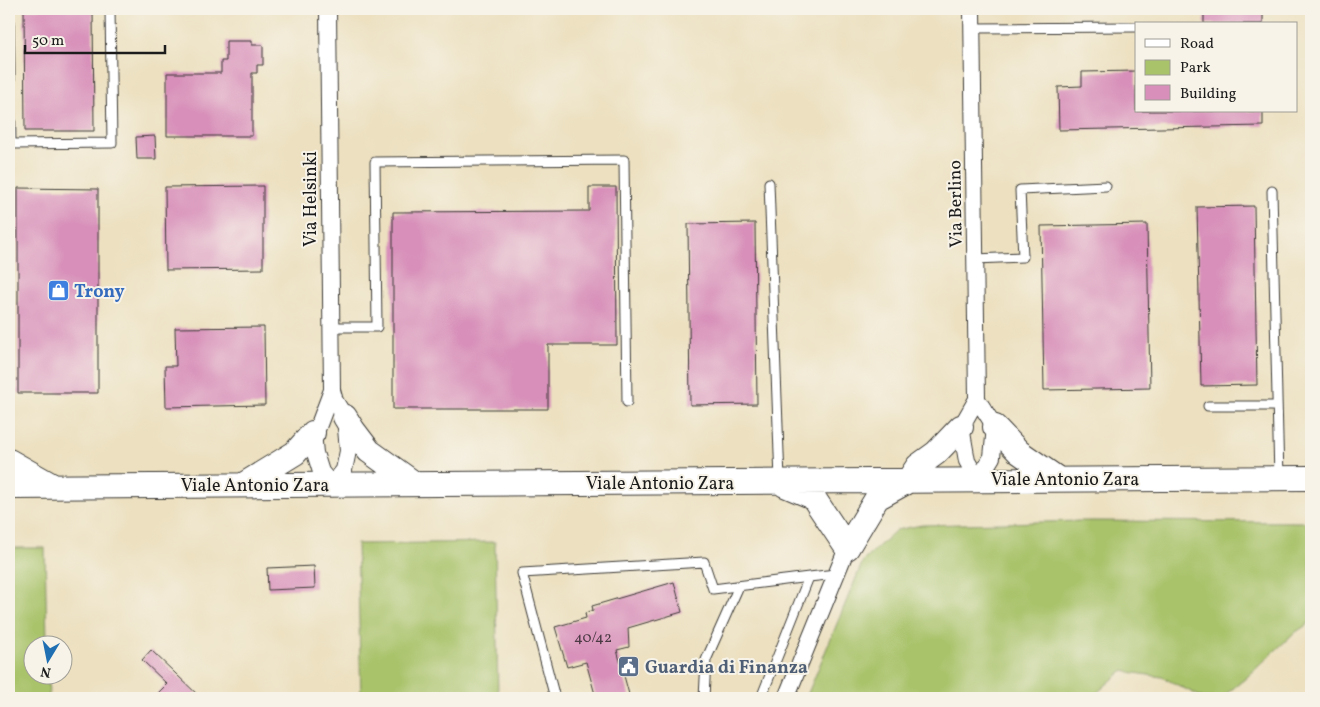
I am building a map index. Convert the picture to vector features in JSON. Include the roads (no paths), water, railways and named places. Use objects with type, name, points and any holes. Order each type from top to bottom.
[{"type":"main road","points":[[345,418],[369,451],[416,484]]},
{"type":"main road","points":[[780,482],[813,498],[847,548],[877,498],[908,481],[918,466],[936,453],[960,427]]},
{"type":"main road","points":[[995,427],[1019,452],[1058,479]]},
{"type":"main road","points":[[242,486],[295,453],[313,433]]},
{"type":"main road","points":[[9,461],[54,487]]},
{"type":"main road","name":"Viale Antonio Zara","points":[[9,487],[1311,478]]},
{"type":"street","name":"Via Helsinki","points":[[328,9],[332,390],[345,418],[348,451],[344,470],[332,485]]},
{"type":"street","name":"Via Berlino","points":[[972,9],[977,399]]},
{"type":"street","name":"Via Helsinki","points":[[313,433],[318,427],[332,390]]},
{"type":"street","points":[[977,399],[995,427],[992,457],[978,480],[967,461],[960,427],[977,399]]},
{"type":"street","points":[[313,433],[315,453],[321,472],[332,485]]},
{"type":"street","points":[[786,698],[847,548]]},
{"type":"lane","points":[[9,9],[11,144],[112,143],[110,9]]},
{"type":"lane","points":[[972,28],[1135,27]]},
{"type":"lane","points":[[331,327],[377,327],[376,162],[624,160],[627,402]]},
{"type":"lane","points":[[769,183],[780,482]]},
{"type":"lane","points":[[975,259],[1023,257],[1020,190],[1106,186]]},
{"type":"lane","points":[[1272,191],[1279,478]]},
{"type":"lane","points":[[1208,406],[1277,406]]},
{"type":"lane","points":[[555,698],[522,573],[704,562],[714,589],[836,574]]},
{"type":"lane","points":[[761,698],[809,577]]},
{"type":"lane","points":[[704,698],[706,660],[739,586]]},
{"type":"place","name":"Trony","points":[[58,291]]},
{"type":"place","name":"Guardia di Finanza","points":[[629,667]]}]
